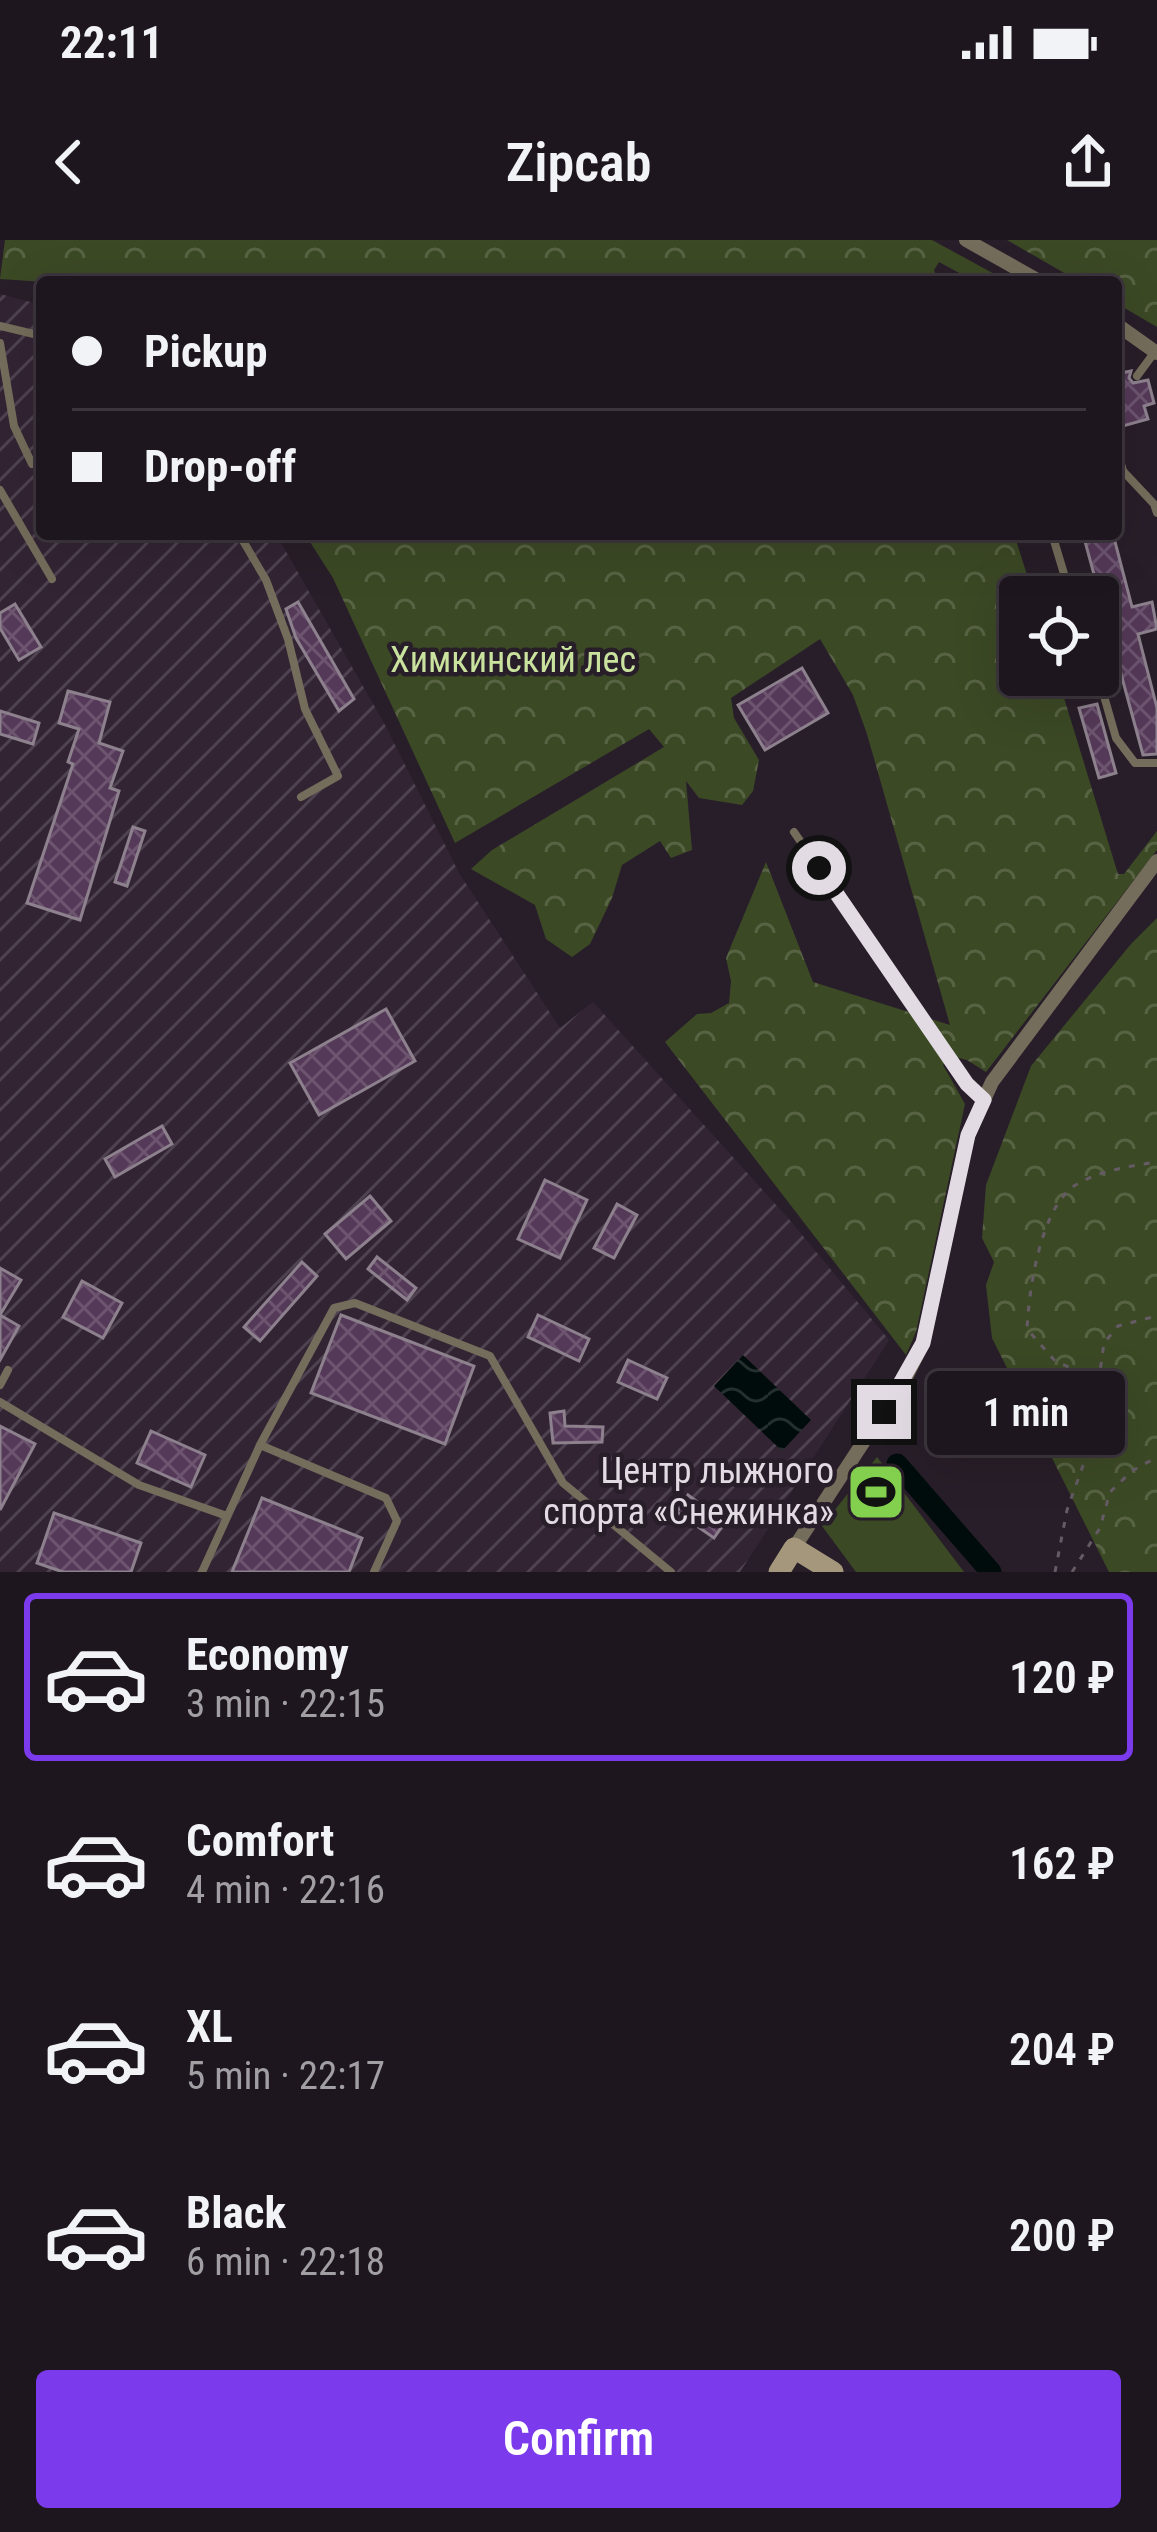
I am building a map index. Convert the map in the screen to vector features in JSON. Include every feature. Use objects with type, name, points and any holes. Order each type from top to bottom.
[{"type":"street","points":[[966,240],[1030,276]]},
{"type":"street","points":[[1122,328],[1156,352]]},
{"type":"street","points":[[780,1571],[906,1377],[923,1343],[968,1135],[984,1100],[1026,1034],[1157,861]]},
{"type":"street","points":[[794,1548],[833,1572]]},
{"type":"lane","points":[[0,326],[36,335]]},
{"type":"lane","points":[[0,343],[14,426],[32,464]]},
{"type":"lane","points":[[1138,376],[1156,352]]},
{"type":"lane","points":[[1122,465],[1157,513]]},
{"type":"lane","points":[[0,490],[52,579]]},
{"type":"lane","points":[[242,540],[266,580],[288,639],[305,710],[338,776],[301,796]]},
{"type":"lane","points":[[1054,540],[1065,576]]},
{"type":"lane","points":[[1104,696],[1115,738],[1135,763],[1157,763]]},
{"type":"lane","points":[[794,832],[967,1084],[984,1100]]},
{"type":"lane","points":[[202,1572],[260,1445],[334,1308],[356,1303],[490,1356],[563,1483],[671,1572]]},
{"type":"lane","points":[[0,1385],[8,1370]]},
{"type":"lane","points":[[0,1402],[139,1484],[227,1516]]},
{"type":"lane","points":[[260,1445],[386,1498],[397,1521],[375,1570],[387,1572]]},
{"type":"path","points":[[1096,1379],[1054,1361],[1027,1329],[1029,1291],[1043,1234],[1072,1188],[1124,1167],[1157,1162]]},
{"type":"path","points":[[1054,1571],[1066,1510],[1089,1449],[1104,1343],[1118,1327],[1157,1316]]},
{"type":"path","points":[[1072,1572],[1100,1528],[1110,1492],[1132,1471],[1157,1457]]},
{"type":"shaded area","points":[[0,294],[36,303],[36,540],[279,540],[384,723],[459,873],[560,1028],[593,1002],[788,1218],[889,1340],[740,1572],[0,1572]]},
{"type":"green space","points":[[5,240],[932,240],[998,276],[965,276],[939,262],[936,276],[0,279]]},
{"type":"green space","points":[[1007,240],[1157,240],[1157,327],[1122,307],[1122,276],[1070,276]]},
{"type":"green space","name":"Химкинский лес","points":[[309,540],[1016,540],[1027,576],[999,576],[999,696],[1063,696],[1118,874],[1124,874],[1157,831],[1157,850],[986,1072],[951,1056],[943,1065],[965,1104],[916,1332],[906,1355],[665,1042],[697,1014],[711,1013],[729,1003],[726,958],[766,862],[813,982],[950,1025],[867,734],[853,695],[820,639],[731,698],[734,718],[759,760],[753,791],[742,805],[699,798],[686,781],[692,850],[671,858],[660,841],[622,865],[590,944],[572,957],[546,939],[535,905],[471,869],[492,850],[664,747],[649,729],[455,843],[333,578]]},
{"type":"green space","points":[[1157,918],[1157,1572],[1109,1572],[992,1338],[986,1285],[994,1262],[982,1238],[986,1185],[1031,1066]]},
{"type":"green space","name":"Центр лыжного спорта «Снежинка»","points":[[877,1457],[964,1572],[856,1572],[822,1526]]},
{"type":"water","points":[[743,1355],[811,1420],[782,1451],[714,1386]]},
{"type":"building","points":[[1131,371],[1133,383],[1148,380],[1154,403],[1144,406],[1148,419],[1123,426],[1122,422],[1122,373]]},
{"type":"building","points":[[1085,540],[1115,540],[1132,607],[1152,602],[1157,629],[1138,634],[1157,708],[1157,754],[1143,755],[1119,667],[1119,576],[1094,576]]},
{"type":"building","points":[[298,602],[354,699],[339,711],[296,638],[286,609]]},
{"type":"building","points":[[15,604],[41,647],[19,660],[0,628],[0,613]]},
{"type":"building","points":[[802,668],[828,713],[765,750],[738,705]]},
{"type":"building","points":[[68,691],[110,702],[99,743],[123,751],[110,788],[119,791],[80,920],[27,903],[73,764],[68,762],[79,729],[59,723]]},
{"type":"building","points":[[1097,704],[1116,773],[1099,778],[1079,708]]},
{"type":"building","points":[[0,711],[39,723],[33,744],[0,734]]},
{"type":"building","points":[[133,827],[145,831],[127,886],[115,882]]},
{"type":"building","points":[[386,1009],[415,1061],[319,1115],[290,1063]]},
{"type":"building","points":[[162,1126],[172,1144],[115,1177],[105,1159]]},
{"type":"building","points":[[545,1180],[587,1200],[560,1258],[518,1239]]},
{"type":"building","points":[[370,1196],[391,1221],[346,1259],[325,1234]]},
{"type":"building","points":[[617,1204],[637,1215],[614,1258],[594,1248]]},
{"type":"building","points":[[377,1257],[416,1288],[407,1300],[368,1269]]},
{"type":"building","points":[[302,1262],[317,1276],[260,1341],[244,1327]]},
{"type":"building","points":[[0,1268],[21,1280],[0,1315]]},
{"type":"building","points":[[82,1281],[122,1303],[103,1338],[63,1317]]},
{"type":"building","points":[[0,1315],[19,1326],[0,1360]]},
{"type":"building","points":[[341,1315],[474,1366],[445,1444],[311,1393]]},
{"type":"building","points":[[538,1315],[589,1339],[579,1361],[528,1337]]},
{"type":"building","points":[[628,1360],[667,1378],[657,1399],[618,1382]]},
{"type":"building","points":[[564,1411],[565,1426],[603,1427],[602,1442],[553,1443],[550,1413]]},
{"type":"building","points":[[0,1426],[35,1444],[0,1510]]},
{"type":"building","points":[[151,1431],[205,1455],[191,1487],[137,1463]]},
{"type":"building","points":[[688,1495],[725,1522],[714,1538],[677,1512]]},
{"type":"building","points":[[262,1498],[362,1538],[349,1572],[232,1572]]},
{"type":"building","points":[[54,1513],[141,1543],[131,1572],[63,1572],[37,1563]]},
{"type":"waterway","points":[[897,1464],[991,1572]]},
{"type":"place","name":"Центр лыжного спорта «Снежинка»","points":[[876,1492]]},
{"type":"route","points":[[819,868],[967,1084],[984,1100],[968,1135],[923,1343],[884,1412]]}]
